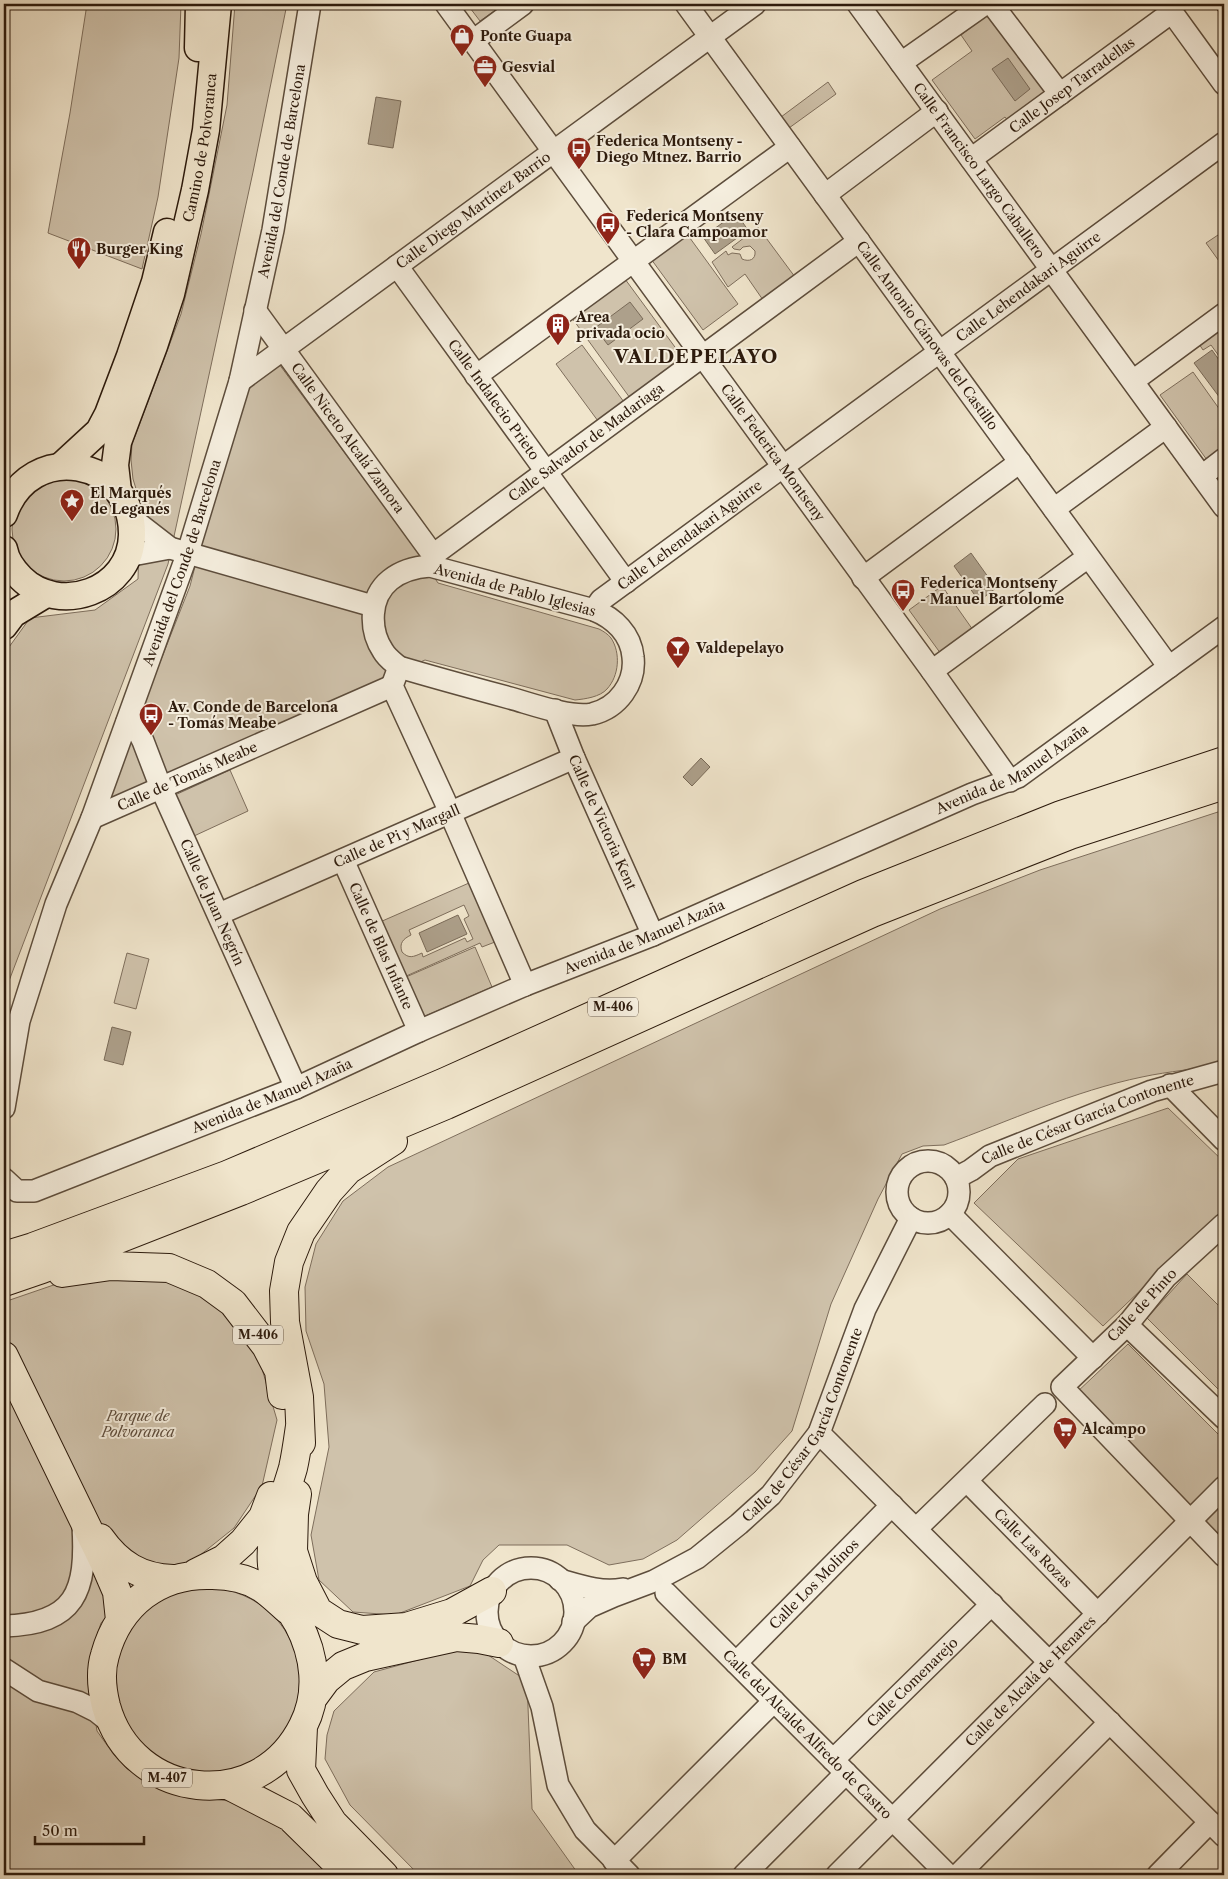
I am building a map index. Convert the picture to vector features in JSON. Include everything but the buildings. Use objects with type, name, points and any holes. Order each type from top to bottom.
[{"type":"highway","name":"M-406","points":[[4,1255],[33,1247],[227,1175],[373,1113],[872,890],[1061,815],[1224,761]]},
{"type":"highway","name":"M-406","points":[[4,1282],[232,1195],[455,1101],[872,913],[1070,835],[1224,785]]},
{"type":"highway","name":"M-406","points":[[406,1627],[362,1630],[338,1624],[318,1610],[303,1582],[293,1551],[294,1514],[301,1471],[299,1397],[285,1322],[284,1291],[289,1262],[301,1232],[328,1191],[348,1170],[455,1101]]},
{"type":"highway","name":"M-406","points":[[4,1292],[63,1273],[82,1270],[112,1266],[169,1268],[207,1284],[233,1303],[266,1346],[279,1371],[285,1426],[283,1454],[275,1487],[263,1518],[243,1542],[224,1560],[183,1577]]},
{"type":"highway","name":"M-407","points":[[6,1361],[104,1562],[117,1592],[120,1620]]},
{"type":"highway","name":"M-406","points":[[293,1616],[277,1586],[272,1564],[273,1531],[293,1466],[300,1426]]},
{"type":"highway","name":"M-407","points":[[79,1513],[109,1551],[132,1569],[158,1578],[228,1575],[261,1588],[293,1616],[309,1646],[314,1672],[312,1699],[303,1726],[285,1754],[259,1774],[228,1784],[199,1786],[172,1780],[146,1767],[125,1748],[110,1723],[102,1693],[103,1661],[109,1640],[120,1620],[134,1603],[147,1593],[183,1577]]},
{"type":"highway","points":[[293,1616],[320,1636],[346,1640],[381,1634],[452,1613],[492,1591]]},
{"type":"highway","points":[[312,1699],[326,1680],[342,1666],[365,1657],[456,1637],[499,1643]]},
{"type":"highway","name":"M-407","points":[[303,1726],[301,1770],[333,1823],[384,1875]]},
{"type":"highway","points":[[228,1784],[290,1817],[349,1875]]},
{"type":"main road","name":"Camino de Polvoranca","points":[[61,466],[99,431],[108,414],[155,282],[177,187],[189,124],[196,74],[200,4]]},
{"type":"main road","name":"Camino de Polvoranca","points":[[118,491],[115,465],[118,442],[154,346],[171,294],[195,190],[206,130],[218,4]]},
{"type":"main road","points":[[5,505],[18,488],[31,476],[46,469],[61,466],[82,468],[102,476],[118,491],[126,503],[130,517],[132,537],[127,556],[117,573],[102,586],[84,595],[65,597],[46,594],[28,585],[7,568]]},
{"type":"main road","points":[[4,626],[13,614],[46,594]]},
{"type":"street","name":"Avenida del Conde de Barcelona","points":[[4,1108],[19,1021],[56,904],[92,818],[127,722],[179,550],[240,381],[273,230],[310,4]]},
{"type":"street","name":"Calle Federica Montseny","points":[[446,4],[1010,781]]},
{"type":"street","points":[[473,40],[523,4]]},
{"type":"street","name":"Calle Antonio Cánovas del Castillo","points":[[686,4],[1169,667]]},
{"type":"street","name":"Calle Diego Martínez Barrio","points":[[240,381],[755,4]]},
{"type":"street","name":"Calle Francisco Largo Caballero","points":[[858,4],[1224,507]]},
{"type":"street","points":[[901,64],[985,4]]},
{"type":"street","points":[[992,4],[1060,94]]},
{"type":"street","points":[[1169,8],[1224,84]]},
{"type":"street","name":"Calle Josep Tarradellas","points":[[972,159],[1060,94],[1169,8]]},
{"type":"street","points":[[825,195],[937,111]]},
{"type":"street","name":"Calle Lehendakari Aguirre","points":[[594,610],[601,600],[1224,143]]},
{"type":"street","points":[[476,376],[790,147]]},
{"type":"street","name":"Calle Salvador de Madariaga","points":[[432,560],[546,471],[859,241]]},
{"type":"street","name":"Calle Indalecio Prieto","points":[[397,266],[626,582]]},
{"type":"street","name":"Calle Niceto Alcalá Zamora","points":[[255,310],[432,560]]},
{"type":"street","points":[[1133,381],[1224,317]]},
{"type":"street","points":[[1054,509],[1166,427]]},
{"type":"street","points":[[1202,476],[1224,459]]},
{"type":"street","points":[[863,578],[1020,462]]},
{"type":"street","points":[[130,517],[179,550],[373,606],[375,630],[382,650],[389,659],[450,813],[525,985]]},
{"type":"street","points":[[127,556],[179,550]]},
{"type":"street","points":[[932,671],[1088,557]]},
{"type":"street","name":"Avenida de Pablo Iglesias","points":[[373,606],[382,589],[390,580],[432,560],[594,610],[616,621],[633,654],[634,666],[631,683],[626,691],[602,710],[591,714],[555,710],[396,677]]},
{"type":"street","name":"Avenida de Manuel Azaña","points":[[4,1180],[17,1191],[34,1191],[296,1088],[419,1031],[525,985],[653,935],[972,794],[1010,781],[1224,627]]},
{"type":"street","name":"Calle de Tomás Meabe","points":[[92,818],[161,788],[396,677]]},
{"type":"street","name":"Calle de Victoria Kent","points":[[555,710],[574,758],[653,935]]},
{"type":"street","name":"Calle de Juan Negrín","points":[[127,722],[134,726],[143,741],[161,788],[296,1088]]},
{"type":"street","name":"Calle de Pi y Margall","points":[[219,914],[574,758]]},
{"type":"street","name":"Calle de Blas Infante","points":[[343,860],[419,1031]]},
{"type":"street","name":"Calle de César García Contonente","points":[[956,1178],[990,1156],[1170,1086],[1224,1071]]},
{"type":"street","points":[[1170,1086],[1224,1140]]},
{"type":"street","points":[[931,1161],[941,1164],[950,1170],[956,1178],[959,1187],[959,1197],[956,1206],[950,1214],[942,1221],[931,1224],[920,1223],[910,1218],[903,1211],[898,1197],[899,1182],[904,1172],[921,1162],[931,1161]]},
{"type":"street","points":[[950,1214],[1093,1358]]},
{"type":"street","name":"Calle de César García Contonente","points":[[573,1622],[590,1607],[654,1581],[697,1558],[771,1495],[819,1433],[865,1309],[910,1218]]},
{"type":"street","name":"Calle de Pinto","points":[[1190,1521],[1062,1387],[1127,1324],[1166,1277],[1222,1231]]},
{"type":"street","points":[[1127,1324],[1224,1418]]},
{"type":"street","points":[[916,1529],[968,1481],[1045,1404]]},
{"type":"street","points":[[819,1433],[1217,1829],[1158,1875]]},
{"type":"street","name":"Calle Las Rozas","points":[[968,1481],[1098,1614]]},
{"type":"street","name":"Calle de Alcalá de Henares","points":[[837,1875],[1224,1487]]},
{"type":"street","name":"Calle Los Molinos","points":[[736,1663],[892,1505]]},
{"type":"street","points":[[4,1626],[41,1621],[56,1614],[70,1604],[83,1574],[85,1547],[79,1513]]},
{"type":"street","points":[[1190,1521],[1224,1556]]},
{"type":"street","points":[[524,1569],[543,1570],[560,1580],[568,1588],[573,1599],[574,1611],[573,1622],[564,1641],[556,1648],[540,1655],[524,1656],[511,1652],[499,1643],[491,1632],[487,1618],[487,1604],[492,1591],[500,1580],[511,1573],[524,1569]]},
{"type":"street","name":"Calle de César García Contonente","points":[[560,1580],[588,1588],[614,1590],[643,1585]]},
{"type":"street","name":"Calle del Alcalde Alfredo de Castro","points":[[666,1593],[948,1875]]},
{"type":"street","name":"Calle Comenarejo","points":[[744,1875],[840,1767],[992,1604]]},
{"type":"street","points":[[542,1707],[545,1681],[556,1648]]},
{"type":"street","points":[[524,1656],[542,1707],[558,1786],[585,1830],[629,1875]]},
{"type":"street","points":[[38,1691],[80,1690],[93,1682],[103,1661]]},
{"type":"street","points":[[4,1670],[38,1691],[78,1702],[96,1711],[110,1723]]},
{"type":"street","points":[[614,1860],[774,1701]]},
{"type":"street","points":[[958,1875],[1110,1722]]},
{"type":"green space","points":[[87,4],[181,4],[179,58],[158,197],[142,269],[48,233],[70,113]]},
{"type":"green space","points":[[235,4],[287,4],[253,172],[168,564],[4,994],[4,654],[30,618],[95,610],[138,579],[140,502],[133,479],[132,444],[181,314],[201,234],[227,105]]},
{"type":"green space","points":[[467,4],[504,4],[480,21]]},
{"type":"green space","points":[[990,13],[1047,92],[1008,121],[1005,117],[975,139],[932,80],[972,51],[961,35]]},
{"type":"green space","points":[[828,82],[836,94],[789,128],[781,117]]},
{"type":"green space","points":[[758,227],[795,277],[763,300],[745,274],[728,287],[712,262],[726,251],[728,255],[732,253],[740,254],[742,259],[745,260],[753,258],[755,251],[750,246],[743,247],[740,250],[732,247]]},
{"type":"green space","points":[[687,234],[738,304],[703,330],[651,259]]},
{"type":"green space","points":[[1218,235],[1224,245],[1224,268],[1206,243]]},
{"type":"green space","points":[[625,279],[683,358],[630,398],[572,318]]},
{"type":"green space","points":[[1220,329],[1224,335],[1224,363],[1211,345],[1203,350],[1199,344]]},
{"type":"green space","points":[[582,345],[624,402],[598,421],[556,364]]},
{"type":"green space","points":[[279,364],[412,544],[438,583],[601,630],[611,638],[616,650],[617,664],[614,678],[604,692],[596,696],[575,700],[425,660],[105,802],[190,586],[203,535],[247,389]]},
{"type":"green space","points":[[1193,372],[1220,410],[1224,408],[1224,447],[1207,460],[1160,395]]},
{"type":"green space","points":[[64,477],[84,481],[93,485],[101,492],[108,500],[112,509],[116,529],[112,549],[108,558],[101,566],[93,573],[84,577],[64,581],[44,577],[35,573],[27,566],[20,558],[16,549],[12,529],[16,509],[20,500],[27,492],[35,485],[44,481]]},
{"type":"green space","points":[[942,586],[973,630],[941,654],[909,610]]},
{"type":"green space","points":[[230,770],[248,811],[194,836],[175,795]]},
{"type":"green space","points":[[1224,810],[1224,1062],[1152,1075],[1092,1090],[944,1145],[923,1146],[902,1154],[878,1199],[831,1304],[792,1431],[755,1472],[677,1540],[643,1559],[609,1565],[567,1545],[499,1545],[483,1560],[470,1586],[395,1615],[353,1612],[319,1580],[311,1535],[329,1447],[324,1384],[306,1331],[305,1287],[316,1244],[343,1201],[388,1167],[940,909],[1040,870]]},
{"type":"green space","points":[[469,883],[495,942],[482,947],[480,943],[404,977],[380,922]],"holes":[[[464,905],[469,916],[464,919],[473,939],[467,942],[465,938],[423,957],[422,953],[411,957],[402,952],[402,942],[411,935],[409,930]]]},
{"type":"green space","points":[[475,947],[492,987],[423,1017],[406,977]]},
{"type":"green space","points":[[127,953],[149,959],[136,1009],[114,1003]]},
{"type":"green space","points":[[1168,1108],[1224,1162],[1224,1211],[1103,1326],[974,1203],[1018,1159]]},
{"type":"green space","name":"Parque de Polvoranca","points":[[151,1274],[219,1303],[260,1362],[277,1420],[262,1486],[234,1528],[194,1560],[139,1581],[101,1623],[91,1653],[88,1673],[97,1731],[114,1755],[127,1769],[173,1794],[237,1802],[284,1830],[328,1875],[4,1875],[4,1302],[74,1278]]},
{"type":"green space","points":[[1187,1274],[1224,1311],[1224,1395],[1147,1318]]},
{"type":"green space","points":[[1128,1344],[1224,1440],[1224,1540],[1076,1393]]},
{"type":"green space","points":[[207,1588],[234,1592],[251,1599],[266,1609],[279,1622],[289,1637],[296,1654],[300,1681],[296,1708],[289,1725],[279,1740],[266,1753],[251,1763],[234,1770],[207,1774],[180,1770],[163,1763],[148,1753],[135,1740],[125,1725],[118,1708],[114,1681],[118,1654],[125,1637],[135,1622],[148,1609],[163,1599],[180,1592]]},
{"type":"green space","points":[[473,1645],[527,1681],[532,1809],[579,1875],[419,1875],[350,1805],[325,1759],[327,1735],[334,1711],[374,1672]]},
{"type":"shaded area","points":[[1008,58],[1030,89],[1015,101],[992,69]]},
{"type":"shaded area","points":[[376,97],[401,101],[393,148],[368,144]]},
{"type":"shaded area","points":[[736,213],[748,230],[715,254],[703,237]]},
{"type":"shaded area","points":[[630,302],[643,319],[608,345],[595,328]]},
{"type":"shaded area","points":[[1212,350],[1224,367],[1224,395],[1220,398],[1194,363]]},
{"type":"shaded area","points":[[971,553],[996,588],[979,601],[954,566]]},
{"type":"shaded area","points":[[701,758],[710,767],[692,786],[683,777]]},
{"type":"shaded area","points":[[458,915],[467,934],[427,952],[419,933]]},
{"type":"shaded area","points":[[112,1027],[131,1032],[123,1065],[104,1060]]},
{"type":"railway","points":[[1215,4],[1224,16]]},
{"type":"place","name":"Ponte Guapa","points":[[462,57]]},
{"type":"place","name":"Gesvial","points":[[485,88]]},
{"type":"place","name":"Federica Montseny - Diego Mtnez. Barrio","points":[[579,170]]},
{"type":"place","name":"Federica Montseny - Clara Campoamor","points":[[608,245]]},
{"type":"place","name":"Burger King","points":[[79,270]]},
{"type":"place","name":"Area privada ocio","points":[[558,346]]},
{"type":"place","name":"El Marqués de Leganés","points":[[72,522]]},
{"type":"place","name":"Federica Montseny - Manuel Bartolome","points":[[903,612]]},
{"type":"place","name":"Valdepelayo","points":[[678,669]]},
{"type":"place","name":"Av. Conde de Barcelona - Tomás Meabe","points":[[151,736]]},
{"type":"place","name":"Alcampo","points":[[1065,1450]]},
{"type":"place","name":"BM","points":[[644,1680]]},
{"type":"district","name":"VALDEPELAYO","points":[[696,356]]}]
